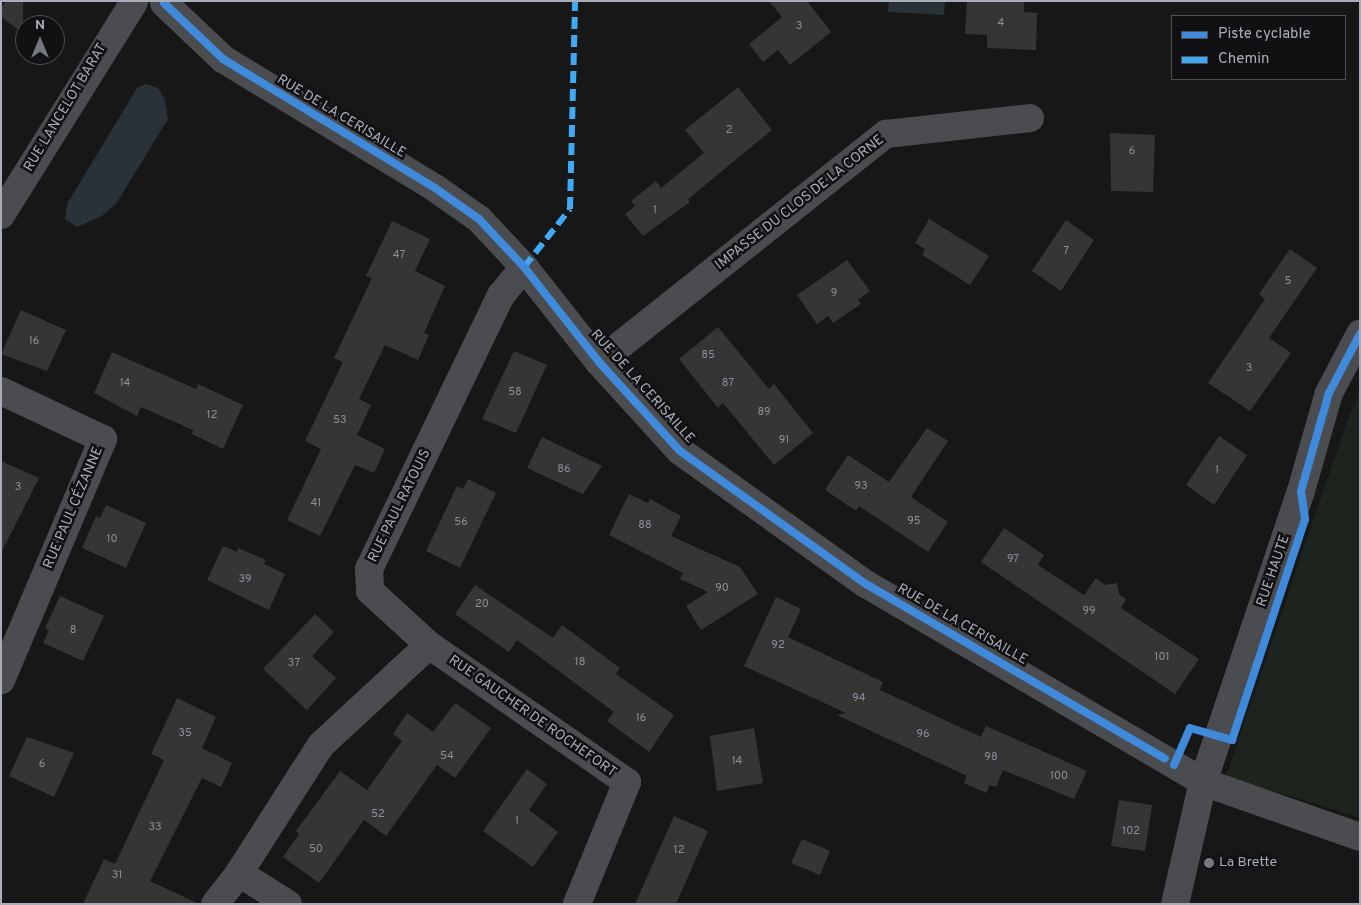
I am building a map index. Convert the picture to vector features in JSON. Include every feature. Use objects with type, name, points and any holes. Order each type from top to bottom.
[{"type":"street","points":[[133,2],[152,9],[164,2]]},
{"type":"street","name":"RUE LANCELOT BARAT","points":[[1,215],[133,2]]},
{"type":"street","name":"RUE DE LA CERISAILLE","points":[[164,2],[223,60],[435,188],[479,219],[524,267],[599,362],[680,451],[866,584],[1203,782],[1360,837]]},
{"type":"street","name":"IMPASSE DU CLOS DE LA CORNE","points":[[599,362],[886,134],[1030,118]]},
{"type":"street","name":"RUE PAUL RATOUIS","points":[[429,645],[370,591],[369,569],[501,295],[524,267]]},
{"type":"street","name":"RUE HAUTE","points":[[1175,904],[1203,782],[1301,491],[1329,393],[1360,334]]},
{"type":"street","name":"RUE PAUL CÉZANNE","points":[[1,391],[102,440],[1,680]]},
{"type":"street","points":[[215,904],[239,873],[322,746],[429,645]]},
{"type":"street","name":"RUE GAUCHER DE ROCHEFORT","points":[[429,645],[627,782],[577,904]]},
{"type":"street","points":[[239,873],[288,904]]},
{"type":"shaded area","points":[[889,1],[945,1],[944,15],[888,12]]},
{"type":"shaded area","points":[[146,84],[158,88],[165,100],[168,119],[116,204],[102,216],[77,227],[65,219],[67,204],[137,88]]},
{"type":"shaded area","points":[[1360,394],[1360,818],[1226,776],[1350,413]]},
{"type":"building","points":[[6,1],[23,1],[23,15],[15,15],[15,27],[1,17],[1,8]]},
{"type":"building","points":[[769,1],[807,1],[831,32],[790,65],[778,50],[763,62],[749,44],[782,17]]},
{"type":"building","points":[[967,1],[1024,1],[1024,12],[1037,13],[1036,50],[987,48],[987,35],[965,34]]},
{"type":"building","points":[[738,87],[772,130],[688,199],[690,202],[643,236],[625,214],[635,206],[631,201],[656,181],[661,188],[704,153],[685,130]]},
{"type":"building","points":[[1110,133],[1155,135],[1153,192],[1111,191]]},
{"type":"building","points":[[929,219],[989,256],[970,285],[922,255],[925,249],[915,243]]},
{"type":"building","points":[[1066,220],[1094,240],[1061,291],[1032,271]]},
{"type":"building","points":[[392,221],[430,239],[415,271],[445,286],[424,333],[429,335],[418,360],[385,345],[359,399],[371,405],[357,435],[385,449],[374,473],[355,465],[320,536],[287,520],[321,449],[305,441],[343,362],[334,358],[372,278],[366,276]]},
{"type":"building","points":[[1290,249],[1317,268],[1269,338],[1291,353],[1250,411],[1208,383],[1265,299],[1259,294]]},
{"type":"building","points":[[847,260],[870,291],[858,300],[861,304],[833,323],[828,316],[817,324],[797,295]]},
{"type":"building","points":[[21,310],[66,330],[47,371],[1,354]]},
{"type":"building","points":[[718,327],[769,389],[774,384],[813,433],[774,465],[723,403],[718,408],[679,359]]},
{"type":"building","points":[[514,351],[547,365],[516,433],[482,419]]},
{"type":"building","points":[[112,352],[196,389],[198,384],[243,405],[223,449],[192,434],[193,430],[141,407],[137,416],[94,393]]},
{"type":"building","points":[[927,428],[948,441],[911,497],[948,522],[928,552],[859,506],[856,511],[825,490],[848,455],[889,482]]},
{"type":"building","points":[[1219,436],[1247,455],[1214,505],[1186,485]]},
{"type":"building","points":[[542,437],[602,466],[583,494],[527,468]]},
{"type":"building","points":[[1,461],[39,478],[1,553]]},
{"type":"building","points":[[468,479],[496,493],[460,568],[426,551],[457,486],[463,489]]},
{"type":"building","points":[[629,494],[648,503],[650,499],[681,516],[671,536],[740,567],[758,594],[701,630],[686,606],[708,592],[680,579],[683,573],[609,535]]},
{"type":"building","points":[[106,505],[146,523],[126,568],[82,548],[96,516],[100,518]]},
{"type":"building","points":[[1004,528],[1044,555],[1038,565],[1084,595],[1096,578],[1105,585],[1117,583],[1119,594],[1126,599],[1121,608],[1199,659],[1175,694],[981,562]]},
{"type":"building","points":[[223,546],[237,552],[238,548],[266,560],[264,564],[285,574],[269,610],[207,580]]},
{"type":"building","points":[[475,585],[553,638],[562,625],[620,668],[616,674],[674,715],[649,752],[607,721],[614,712],[517,640],[509,652],[455,614]]},
{"type":"building","points":[[60,596],[104,616],[83,661],[43,643],[49,630],[45,628]]},
{"type":"building","points":[[776,597],[801,609],[788,637],[883,682],[880,690],[981,737],[986,726],[1087,771],[1074,799],[1003,770],[996,787],[990,785],[986,793],[964,783],[967,776],[837,715],[846,713],[744,666]]},
{"type":"building","points":[[315,614],[334,632],[312,656],[336,678],[307,710],[263,669]]},
{"type":"building","points":[[177,698],[216,717],[202,748],[232,763],[221,787],[202,778],[150,881],[199,904],[83,904],[104,859],[115,864],[164,760],[151,754]]},
{"type":"building","points":[[455,703],[491,728],[455,778],[437,765],[386,836],[364,820],[319,883],[283,857],[299,834],[296,831],[340,771],[367,790],[402,741],[393,734],[407,713],[433,732]]},
{"type":"building","points":[[754,728],[763,783],[717,791],[710,736]]},
{"type":"building","points":[[27,737],[74,753],[54,797],[9,776]]},
{"type":"building","points":[[527,769],[547,784],[529,810],[558,832],[533,867],[483,831]]},
{"type":"building","points":[[1119,800],[1152,805],[1145,851],[1111,846]]},
{"type":"building","points":[[674,816],[708,831],[676,904],[635,904]]},
{"type":"building","points":[[802,839],[830,851],[820,875],[791,863]]},
{"type":"marked path","points":[[524,267],[570,209],[575,1]]},
{"type":"cycle path","points":[[164,3],[223,59],[435,188],[479,219],[524,267],[599,362],[680,451],[866,584],[1165,759]]},
{"type":"cycle path","points":[[1174,765],[1190,728],[1232,740],[1305,519],[1301,491],[1329,393],[1360,334]]},
{"type":"place","name":"La Brette","points":[[1209,863]]}]
